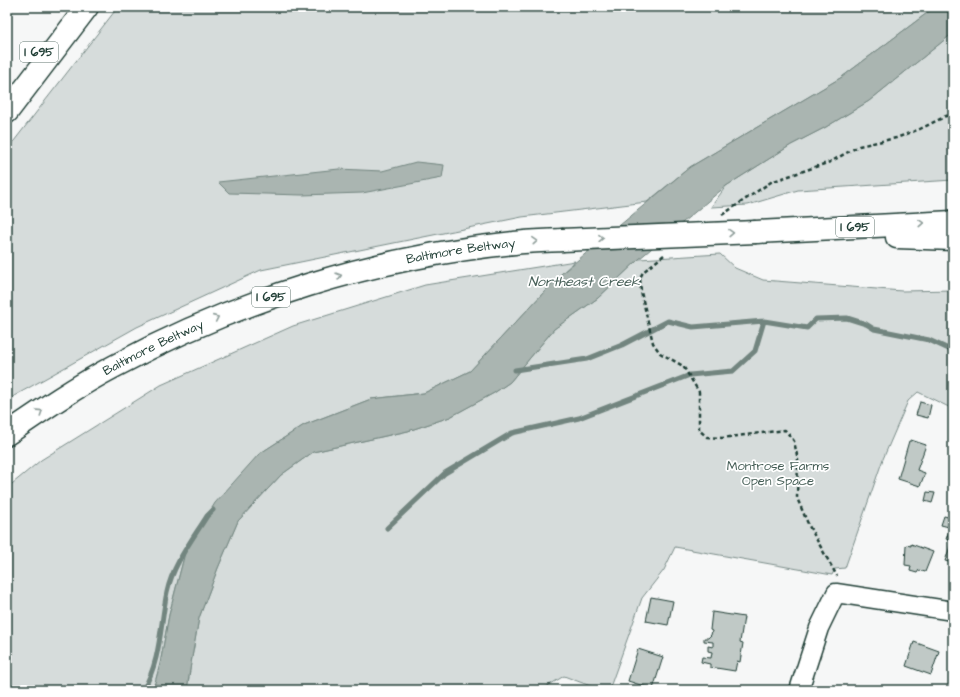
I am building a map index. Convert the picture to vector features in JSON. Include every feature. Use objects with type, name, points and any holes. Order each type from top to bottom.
[{"type":"highway","name":"I 695","points":[[7,96],[71,7]]},
{"type":"highway","points":[[7,112],[87,7]]},
{"type":"highway","name":"Baltimore Beltway","points":[[7,434],[64,396],[114,366],[174,336],[220,316],[280,293],[345,274],[402,260],[514,243],[953,222]]},
{"type":"highway","points":[[756,232],[953,239]]},
{"type":"street","points":[[799,690],[819,628],[836,593],[953,610]]},
{"type":"path","points":[[720,216],[771,182],[830,162],[859,146],[896,138],[953,114]]},
{"type":"path","points":[[668,252],[647,268],[640,278],[641,292],[653,343],[660,353],[683,366],[690,375],[699,392],[699,430],[707,437],[722,438],[785,430],[794,441],[798,460],[797,498],[809,526],[840,581],[836,593]]},
{"type":"green space","points":[[118,7],[935,7],[842,77],[690,167],[647,202],[522,217],[261,270],[137,327],[14,396],[7,402],[7,150]]},
{"type":"green space","points":[[953,33],[953,180],[798,190],[748,205],[711,207],[726,186],[791,145],[826,127],[869,101]]},
{"type":"green space","name":"Montrose Farms Open Space","points":[[720,254],[735,268],[763,280],[902,291],[953,290],[953,409],[918,392],[908,401],[883,459],[845,568],[835,569],[832,575],[675,547],[664,570],[642,598],[609,690],[601,690],[564,676],[546,687],[546,690],[187,690],[199,618],[238,521],[281,475],[313,452],[408,431],[450,417],[494,393],[510,382],[554,329],[598,298],[639,259]]},
{"type":"green space","points":[[575,261],[470,371],[424,393],[371,399],[304,425],[259,454],[185,553],[169,615],[160,664],[153,690],[7,690],[7,488],[41,460],[161,385],[293,326],[425,285]]},
{"type":"water","name":"Northeast Creek","points":[[935,7],[953,7],[953,33],[869,101],[826,127],[791,145],[726,186],[639,259],[598,298],[554,329],[510,382],[494,393],[450,417],[408,431],[313,452],[281,475],[238,521],[199,618],[187,690],[153,690],[160,664],[169,615],[185,553],[215,503],[259,454],[304,425],[371,399],[424,393],[470,371],[561,274],[690,167],[842,77]]},
{"type":"water","points":[[416,162],[444,165],[442,178],[362,193],[302,195],[229,193],[218,182],[339,169],[382,171]]},
{"type":"building","points":[[920,402],[931,405],[928,418],[916,415]]},
{"type":"building","points":[[911,440],[926,445],[917,470],[925,473],[920,486],[898,479],[909,441]]},
{"type":"building","points":[[927,492],[935,493],[932,503],[925,501]]},
{"type":"building","points":[[944,516],[952,518],[949,527],[941,525]]},
{"type":"building","points":[[950,529],[953,530],[953,563],[945,561],[952,541],[946,539]]},
{"type":"building","points":[[911,544],[933,552],[925,572],[919,570],[917,573],[910,571],[911,566],[905,565],[906,545],[911,546]]},
{"type":"building","points":[[651,597],[673,601],[668,625],[646,621]]},
{"type":"building","points":[[712,612],[744,617],[740,642],[743,643],[740,662],[737,661],[735,671],[710,667],[710,664],[701,662],[702,657],[711,658],[712,652],[708,651],[708,646],[713,647],[713,642],[704,641],[704,638],[708,638],[711,635],[712,631],[710,630]]},
{"type":"building","points":[[914,642],[939,651],[931,675],[906,666]]},
{"type":"building","points":[[638,649],[663,657],[653,689],[628,681]]},
{"type":"waterway","points":[[515,370],[587,359],[622,345],[668,321],[693,327],[764,321],[807,328],[816,319],[847,318],[866,324],[874,329],[929,340],[953,351]]},
{"type":"waterway","points":[[387,528],[445,473],[512,433],[579,418],[690,375],[733,371],[755,351],[764,321]]},
{"type":"waterway","name":"Northeast Creek","points":[[143,690],[149,679],[157,655],[167,592],[170,582],[178,562],[189,543],[207,516],[213,510]]}]
